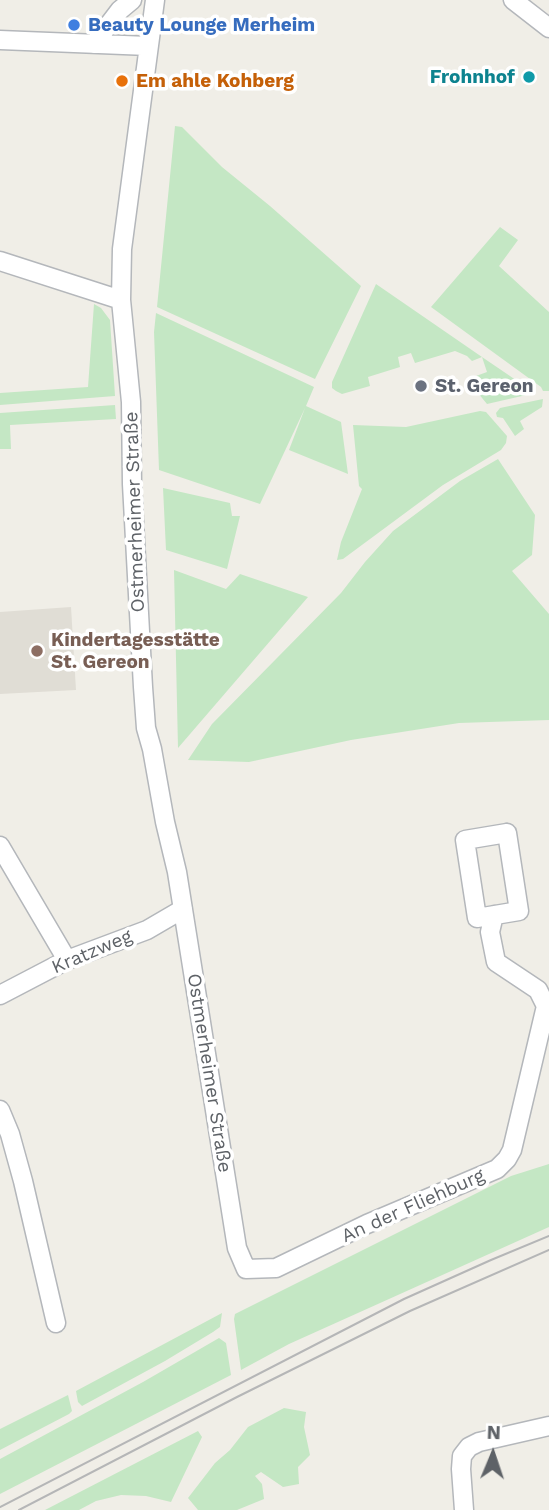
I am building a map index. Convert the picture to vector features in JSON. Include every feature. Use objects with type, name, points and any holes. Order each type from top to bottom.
[{"type":"street","points":[[94,44],[120,10],[132,0]]},
{"type":"street","name":"Ostmerheimer Straße","points":[[155,0],[122,249],[121,300],[131,402],[132,484],[146,728],[177,872],[237,1248],[246,1269]]},
{"type":"street","points":[[513,0],[549,28]]},
{"type":"street","points":[[0,40],[148,46]]},
{"type":"street","points":[[0,261],[121,300]]},
{"type":"street","points":[[507,832],[519,911],[494,915],[477,918],[465,840],[507,832]]},
{"type":"street","points":[[0,846],[67,960]]},
{"type":"street","name":"Kratzweg","points":[[0,995],[67,960],[147,930],[183,909]]},
{"type":"street","name":"An der Fliehburg","points":[[246,1269],[276,1268],[367,1224],[497,1169],[507,1159],[512,1150],[547,1006],[538,990],[496,962],[490,932],[494,915]]},
{"type":"street","points":[[0,1110],[10,1134],[23,1181],[55,1323]]},
{"type":"street","points":[[464,1510],[462,1456],[469,1447],[479,1442],[549,1426]]},
{"type":"shaded area","name":"Kindertagesstätte St. Gereon","points":[[71,607],[76,690],[0,694],[0,612]]},
{"type":"green space","points":[[175,126],[182,127],[222,167],[361,286],[315,379],[157,307]]},
{"type":"green space","points":[[500,227],[518,240],[499,266],[549,312],[549,391],[543,391],[431,307]]},
{"type":"green space","points":[[376,284],[482,357],[472,361],[455,351],[415,363],[411,353],[398,357],[400,367],[368,377],[370,386],[342,394],[336,391],[332,388],[332,382]]},
{"type":"green space","points":[[94,304],[101,308],[110,320],[115,396],[0,405],[0,393],[88,387]]},
{"type":"green space","points":[[156,313],[314,387],[306,406],[341,422],[348,474],[289,450],[305,408],[260,504],[159,470],[154,332]]},
{"type":"green space","points":[[482,357],[535,393],[487,404],[473,387],[476,376],[487,372]]},
{"type":"green space","points":[[543,399],[542,407],[520,421],[524,429],[515,436],[503,418],[497,417],[496,413],[500,408]]},
{"type":"green space","points":[[115,405],[116,419],[10,425],[11,449],[0,449],[0,413]]},
{"type":"green space","points":[[486,412],[507,436],[501,450],[443,485],[343,559],[337,560],[341,542],[362,489],[359,486],[353,425],[406,427]]},
{"type":"green space","points":[[498,459],[535,515],[532,555],[512,571],[549,614],[549,720],[459,723],[351,740],[249,762],[188,760],[212,724],[341,593],[393,531],[460,481]]},
{"type":"green space","points":[[163,488],[230,503],[232,516],[240,516],[227,569],[166,550]]},
{"type":"green space","points":[[174,570],[226,589],[240,574],[308,597],[178,748]]},
{"type":"green space","points":[[549,1164],[549,1227],[289,1344],[241,1370],[235,1314],[511,1176]]},
{"type":"green space","points":[[222,1313],[220,1327],[213,1332],[82,1406],[78,1402],[76,1391]]},
{"type":"green space","points":[[219,1338],[226,1343],[231,1375],[0,1494],[0,1459]]},
{"type":"green space","points":[[68,1395],[72,1411],[69,1414],[0,1450],[0,1429]]},
{"type":"green space","points":[[284,1408],[306,1412],[304,1427],[310,1455],[298,1467],[299,1484],[283,1487],[261,1472],[255,1476],[262,1484],[264,1499],[237,1510],[198,1510],[188,1498],[215,1463],[230,1450],[248,1427]]},
{"type":"green space","points":[[198,1431],[202,1437],[171,1502],[146,1496],[121,1495],[96,1501],[79,1510],[45,1510]]},
{"type":"tram line","points":[[0,1507],[404,1299],[549,1236]]},
{"type":"tram line","points":[[19,1510],[410,1311],[549,1250]]},
{"type":"place","name":"Beauty Lounge Merheim","points":[[74,25]]},
{"type":"place","name":"Frohnhof","points":[[529,77]]},
{"type":"place","name":"Em ahle Kohberg","points":[[122,81]]},
{"type":"place","name":"St. Gereon","points":[[421,386]]},
{"type":"place","name":"Kindertagesstätte St. Gereon","points":[[37,651]]}]
